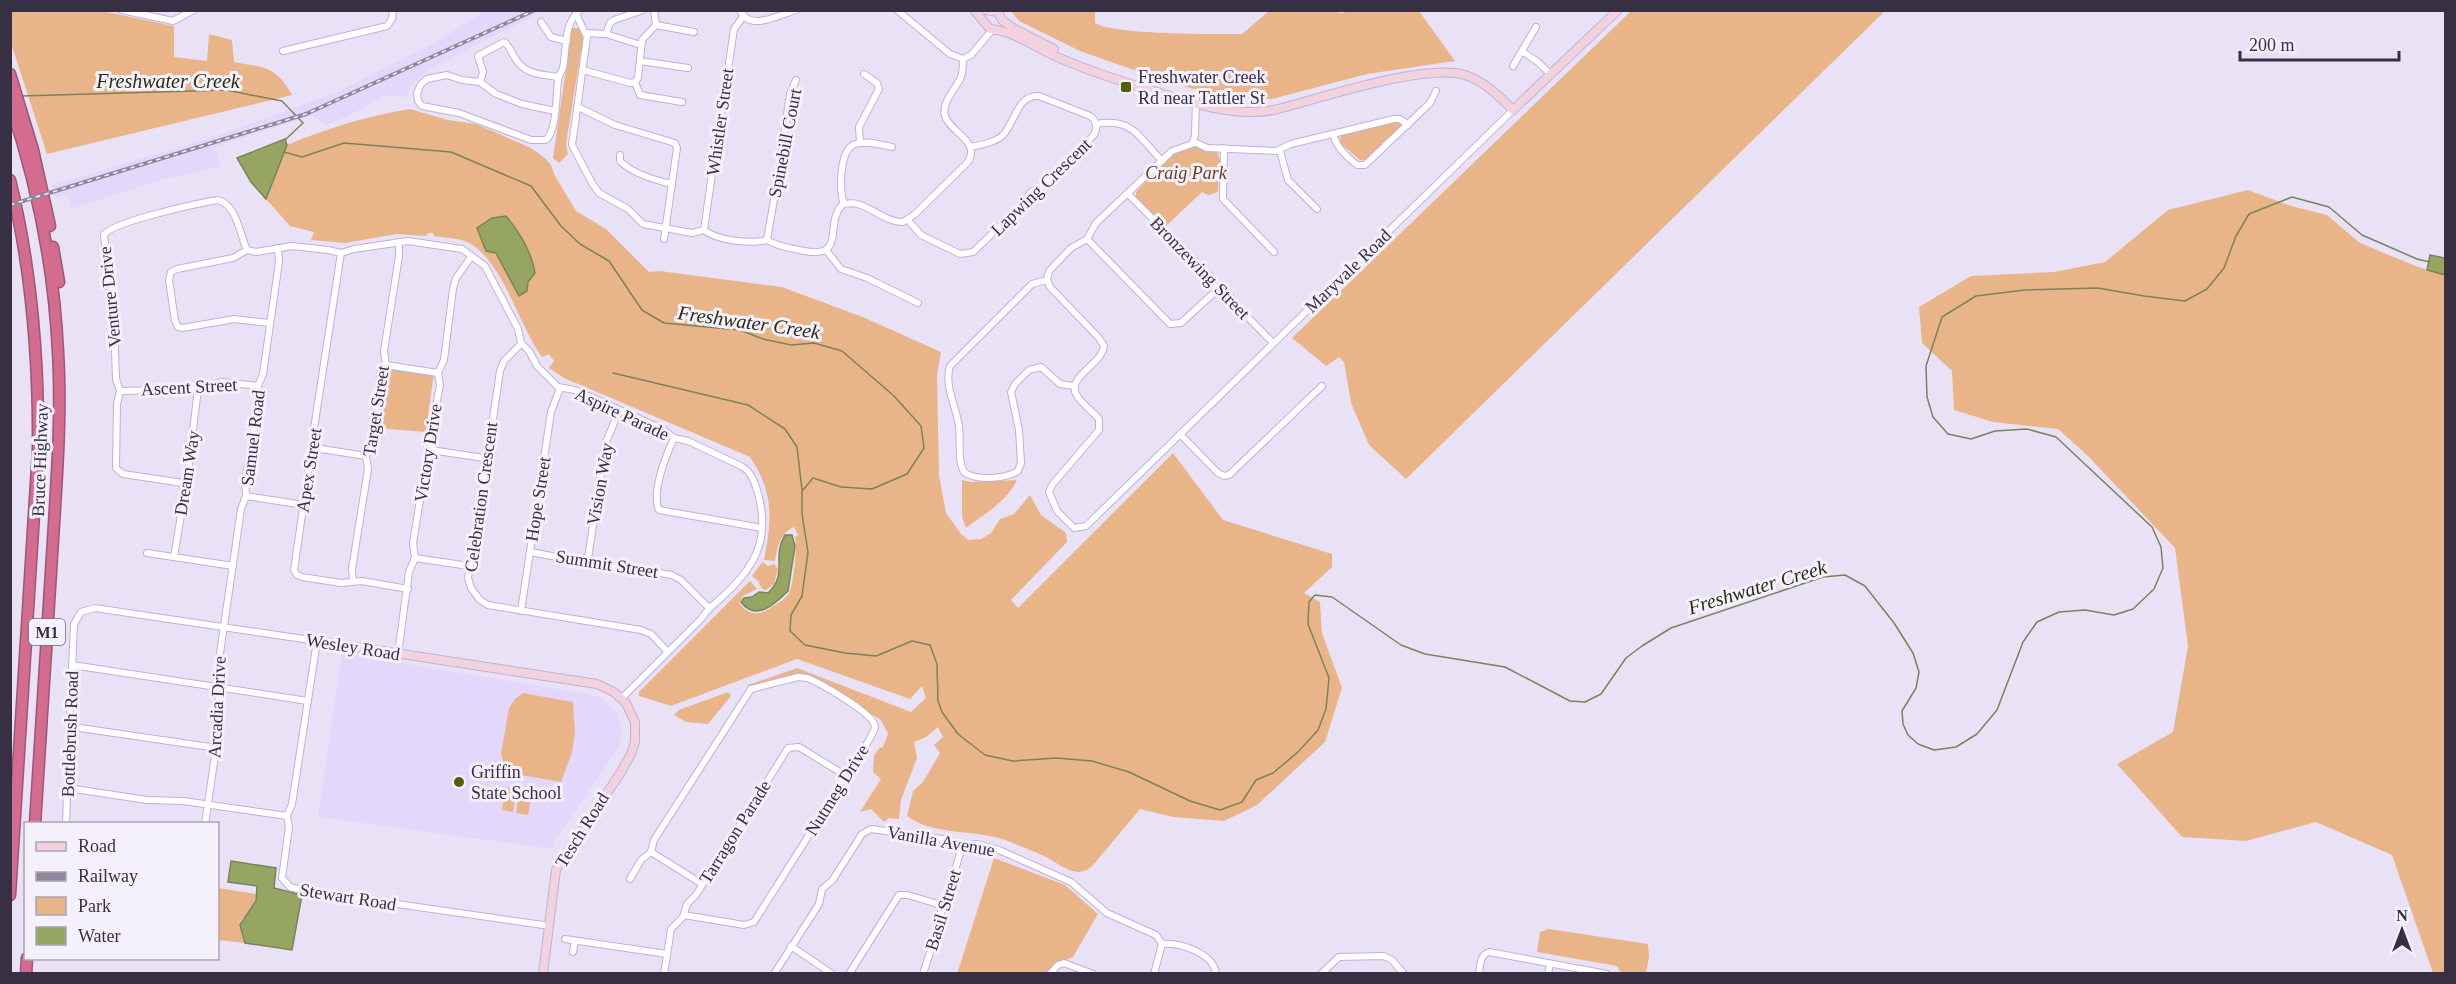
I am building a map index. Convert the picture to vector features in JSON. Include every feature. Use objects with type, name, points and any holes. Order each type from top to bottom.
[{"type":"highway","points":[[12,78],[20,119]]},
{"type":"highway","name":"Bruce Highway","points":[[10,103],[20,119],[38,203],[55,306],[60,393],[58,467],[35,822]]},
{"type":"highway","name":"Bruce Highway","points":[[10,180],[25,249],[38,357],[38,451],[10,895]]},
{"type":"highway","points":[[10,210],[17,242],[25,249]]},
{"type":"main road","points":[[974,10],[988,15],[1085,68],[1221,110],[1266,112],[1382,82],[1442,73],[1466,76],[1482,83],[1515,109]]},
{"type":"main road","name":"Maryvale Road","points":[[1515,109],[1618,10]]},
{"type":"main road","points":[[988,15],[998,12],[999,21]]},
{"type":"main road","name":"Wesley Road","points":[[317,641],[591,683],[608,688],[622,698]]},
{"type":"main road","name":"Tesch Road","points":[[543,974],[557,868],[634,748],[635,722],[631,710],[622,698]]},
{"type":"street","points":[[122,10],[173,21],[194,10]]},
{"type":"street","points":[[283,51],[387,26],[392,19],[393,10]]},
{"type":"street","points":[[606,34],[608,25],[614,20],[644,10]]},
{"type":"street","points":[[742,14],[749,21],[759,21],[796,10]]},
{"type":"street","points":[[897,10],[950,54],[963,59]]},
{"type":"street","points":[[635,82],[638,78],[641,45],[645,36],[656,25],[655,11]]},
{"type":"street","points":[[555,111],[516,102],[496,94],[480,82],[447,75],[434,76],[421,84],[417,93],[418,101],[426,108],[459,113],[538,141],[549,139],[555,111],[558,77],[562,69],[570,22],[578,12],[587,33],[572,145],[594,188],[605,197],[628,209],[643,224],[694,233],[704,230],[718,237],[754,243],[768,240],[775,245],[815,253],[826,250],[831,243],[837,213],[844,204],[856,203],[895,222],[908,220],[966,164],[971,156],[970,147],[947,120],[944,112],[961,78],[963,59]]},
{"type":"street","name":"Whistler Street","points":[[704,230],[718,132],[722,120],[721,97],[726,83],[734,29],[742,14]]},
{"type":"street","points":[[981,41],[988,15]]},
{"type":"street","points":[[963,59],[975,52],[981,41],[999,21]]},
{"type":"street","points":[[541,22],[551,37],[567,41]]},
{"type":"street","points":[[656,25],[694,32]]},
{"type":"street","points":[[1513,66],[1536,27]]},
{"type":"street","points":[[587,33],[606,34],[641,45]]},
{"type":"street","points":[[480,82],[483,72],[478,56],[504,42],[508,44],[516,60],[528,72],[558,77]]},
{"type":"street","points":[[1523,52],[1539,62],[1551,75]]},
{"type":"street","points":[[640,61],[688,68]]},
{"type":"street","points":[[583,70],[630,83],[635,82]]},
{"type":"street","points":[[860,143],[859,127],[879,89],[877,83],[864,74]]},
{"type":"street","name":"Spinebill Court","points":[[768,240],[777,184],[784,164],[782,148],[790,94],[796,80]]},
{"type":"street","points":[[635,82],[640,95],[682,102]]},
{"type":"street","points":[[1333,134],[1337,146],[1357,165],[1362,166],[1369,163],[1430,103],[1436,91]]},
{"type":"street","name":"Lapwing Crescent","points":[[908,220],[921,235],[960,254],[973,252],[1022,205],[1031,192],[1044,184],[1093,136],[1096,124],[1090,116],[1039,96],[1030,96],[1024,101],[1003,135],[987,143],[970,147]]},
{"type":"street","points":[[1194,142],[1196,102]]},
{"type":"street","points":[[578,107],[615,125],[673,141],[677,148],[669,230],[664,239]]},
{"type":"street","name":"Maryvale Road","points":[[1074,386],[1077,396],[1096,416],[1100,427],[1052,485],[1049,492],[1057,511],[1077,529],[1086,526],[1515,109]]},
{"type":"street","points":[[1194,142],[1205,147],[1280,151],[1291,144],[1397,118],[1408,125]]},
{"type":"street","points":[[1096,124],[1115,121],[1125,124],[1162,161]]},
{"type":"street","points":[[1047,280],[1032,284],[950,366],[949,384],[958,420],[961,464],[964,472],[974,477],[1009,476],[1018,471],[1021,463],[1019,430],[1011,392],[1015,384],[1029,370],[1041,367],[1060,384],[1074,386],[1102,355],[1104,346],[1099,338],[1050,287],[1047,280],[1049,271],[1071,248],[1087,239],[1095,223],[1174,150],[1187,147],[1194,142]]},
{"type":"street","points":[[844,204],[840,186],[845,154],[852,145],[860,143],[892,147]]},
{"type":"street","points":[[1224,148],[1223,199],[1274,252]]},
{"type":"street","points":[[1280,151],[1288,180],[1317,209]]},
{"type":"street","points":[[620,155],[620,161],[627,167],[656,180],[672,184]]},
{"type":"street","name":"Bronzewing Street","points":[[1128,194],[1213,279],[1217,290],[1231,297],[1273,343]]},
{"type":"street","name":"Venture Drive","points":[[183,483],[123,474],[117,470],[117,404],[120,391],[116,379],[114,320],[104,238],[106,231],[161,212],[220,200],[226,205],[239,227],[247,250]]},
{"type":"street","points":[[1087,239],[1170,324],[1181,323],[1217,290]]},
{"type":"street","name":"Aspire Parade","points":[[270,323],[234,319],[181,328],[174,321],[169,280],[171,272],[235,258],[247,250],[254,252],[294,246],[328,249],[342,254],[399,242],[458,247],[485,266],[518,329],[522,344],[537,366],[560,388],[575,390],[749,471],[763,514],[761,543],[750,567],[720,600],[708,607],[701,619],[622,698]]},
{"type":"street","name":"Target Street","points":[[353,581],[352,569],[367,471],[366,456],[372,444],[380,377],[386,365],[384,351],[399,256],[399,242]]},
{"type":"street","name":"Samuel Road","points":[[224,627],[241,509],[246,496],[245,482],[259,400],[258,386],[263,374],[279,262],[278,248]]},
{"type":"street","points":[[826,250],[841,268],[918,303]]},
{"type":"street","name":"Apex Street","points":[[342,254],[313,435],[315,448],[310,460],[294,566],[296,574],[300,576],[341,583],[353,581],[408,588]]},
{"type":"street","name":"Victory Drive","points":[[398,654],[409,572],[415,558],[413,543],[425,465],[431,450],[430,438],[439,387],[438,373],[444,360],[455,281],[471,257]]},
{"type":"street","name":"Celebration Crescent","points":[[522,344],[506,359],[501,368],[489,446],[484,458],[485,472],[470,566],[470,584],[482,602],[491,606],[640,630],[651,634],[667,651]]},
{"type":"street","points":[[386,365],[438,373]]},
{"type":"street","name":"Ascent Street","points":[[120,391],[198,389],[222,382],[258,386]]},
{"type":"street","points":[[1180,434],[1218,473],[1229,475],[1322,386]]},
{"type":"street","name":"Hope Street","points":[[521,611],[551,412],[560,388]]},
{"type":"street","name":"Dream Way","points":[[174,557],[198,389]]},
{"type":"street","name":"Vision Way","points":[[588,558],[606,442],[618,411]]},
{"type":"street","points":[[674,438],[662,468],[657,504],[659,510],[762,528]]},
{"type":"street","points":[[315,448],[366,456]]},
{"type":"street","points":[[431,450],[484,458]]},
{"type":"street","points":[[246,496],[304,505]]},
{"type":"street","name":"Summit Street","points":[[530,552],[572,560],[588,558],[602,564],[672,575],[708,607]]},
{"type":"street","points":[[147,553],[233,566]]},
{"type":"street","points":[[415,558],[470,566]]},
{"type":"street","name":"Wesley Road","points":[[81,612],[95,608],[317,641]]},
{"type":"street","name":"Bottlebrush Road","points":[[66,822],[69,740],[73,727],[70,715],[74,624],[81,612]]},
{"type":"street","name":"Arcadia Drive","points":[[205,822],[217,748],[219,724],[217,687],[224,627]]},
{"type":"street","name":"Stewart Road","points":[[317,641],[292,804],[287,816],[289,827],[282,874],[284,882],[290,886],[423,909],[550,926]]},
{"type":"street","points":[[72,665],[308,701]]},
{"type":"street","name":"Nutmeg Drive","points":[[630,879],[641,860],[651,852],[655,838],[745,696],[755,687],[798,677],[807,678],[866,714],[874,723],[873,731],[853,766],[843,774],[840,786],[753,923],[744,925],[684,915]]},
{"type":"street","points":[[73,727],[217,748]]},
{"type":"street","name":"Tarragon Parade","points":[[664,974],[671,929],[684,915],[688,903],[788,748],[799,747],[843,774]]},
{"type":"street","points":[[68,788],[147,800],[178,800],[287,816]]},
{"type":"street","name":"Vanilla Avenue","points":[[774,974],[819,903],[822,889],[832,881],[865,831],[878,829],[944,839],[962,846],[974,844],[994,848],[1071,882],[1107,913],[1156,935],[1162,944]]},
{"type":"street","name":"Basil Street","points":[[923,974],[941,919],[941,905],[948,895],[962,846]]},
{"type":"street","points":[[651,852],[702,884]]},
{"type":"street","points":[[849,974],[897,896],[905,894],[941,905]]},
{"type":"street","points":[[565,939],[667,954]]},
{"type":"street","points":[[573,952],[575,941]]},
{"type":"street","points":[[1154,974],[1162,944],[1175,943],[1206,957],[1213,964],[1216,974]]},
{"type":"street","points":[[791,946],[832,974]]},
{"type":"street","points":[[1479,974],[1481,958],[1484,953],[1489,952],[1607,974]]},
{"type":"street","points":[[1321,974],[1339,957],[1384,956],[1392,960],[1404,974]]},
{"type":"street","points":[[1050,974],[1058,965],[1064,963],[1093,974]]},
{"type":"street","points":[[1548,974],[1550,964]]},
{"type":"shaded area","points":[[486,10],[543,11],[425,71],[409,88],[408,97],[383,96],[351,115],[325,125],[313,115],[215,147],[221,167],[163,179],[71,209],[68,194],[56,198],[52,185],[217,136],[335,93],[435,43]]},
{"type":"shaded area","name":"Griffin State School","points":[[342,653],[601,698],[618,714],[622,730],[619,747],[556,839],[553,849],[318,817]]},
{"type":"green space","points":[[1355,10],[1419,11],[1455,61],[1367,74],[1272,99],[1228,98],[1168,82],[1080,51],[1019,21],[1011,11],[1095,11],[1095,23],[1122,30],[1242,34],[1269,11],[1341,13]]},
{"type":"green space","points":[[10,11],[102,11],[174,26],[174,57],[207,61],[209,34],[232,40],[234,62],[261,67],[274,73],[292,95],[47,154],[11,43]]},
{"type":"green space","points":[[1631,11],[1885,11],[1406,479],[1369,445],[1351,403],[1344,362],[1339,357],[1326,366],[1292,338]]},
{"type":"green space","points":[[572,28],[579,28],[583,38],[566,144],[568,154],[559,163],[553,158]]},
{"type":"green space","points":[[410,109],[448,120],[476,124],[531,148],[551,165],[576,211],[606,229],[649,272],[660,271],[782,287],[865,318],[941,352],[937,375],[939,475],[946,513],[968,540],[981,539],[991,533],[1000,519],[1014,514],[1030,495],[1041,515],[1066,533],[1067,542],[1011,600],[1018,608],[1173,453],[1223,520],[1332,554],[1332,567],[1304,593],[1320,602],[1322,633],[1342,688],[1325,742],[1257,805],[1224,821],[1173,817],[1140,809],[1094,864],[1087,870],[1078,872],[1005,840],[929,827],[907,816],[913,791],[923,782],[940,753],[934,745],[943,737],[938,727],[926,737],[914,742],[917,758],[901,800],[899,819],[889,818],[884,822],[871,809],[860,812],[881,779],[873,772],[874,756],[879,748],[883,747],[888,734],[881,720],[813,679],[799,675],[775,682],[771,679],[769,683],[750,688],[748,685],[797,668],[911,712],[926,698],[922,686],[910,699],[797,659],[671,706],[639,696],[639,692],[750,581],[757,589],[743,596],[739,603],[752,613],[761,613],[786,597],[792,582],[795,537],[798,535],[794,527],[789,530],[780,541],[775,561],[764,560],[769,532],[769,507],[763,482],[750,457],[564,378],[549,368],[554,361],[549,354],[542,357],[493,266],[471,244],[458,239],[434,236],[433,233],[428,233],[426,236],[397,234],[345,243],[311,240],[314,232],[290,226],[266,199],[287,145],[348,123]],"holes":[[[506,216],[520,235],[533,265],[534,273],[519,295],[496,253]]]},
{"type":"green space","points":[[1402,120],[1403,125],[1367,160],[1360,160],[1340,143],[1341,134]]},
{"type":"green space","name":"Craig Park","points":[[1194,145],[1217,151],[1220,160],[1218,192],[1208,195],[1202,192],[1165,227],[1136,197],[1136,192],[1176,150],[1188,149]]},
{"type":"green space","points":[[2248,190],[2291,206],[2327,215],[2360,243],[2418,267],[2445,275],[2445,973],[2433,973],[2392,855],[2316,822],[2246,841],[2182,837],[2117,764],[2173,732],[2188,646],[2175,548],[2087,455],[2058,429],[1993,422],[1954,410],[1952,371],[1922,343],[1919,307],[1971,276],[2054,272],[2105,262],[2168,210]]},
{"type":"green space","points":[[385,367],[434,372],[426,432],[375,428]]},
{"type":"green space","points":[[962,480],[970,482],[1017,480],[1001,501],[966,528],[962,517]]},
{"type":"green space","points":[[762,562],[768,566],[774,564],[778,569],[774,584],[766,590],[762,589],[752,576]]},
{"type":"green space","points":[[728,692],[731,696],[708,724],[686,722],[674,715],[679,710]]},
{"type":"green space","points":[[523,693],[573,702],[575,732],[572,752],[561,782],[509,773],[504,765],[501,754],[509,708]]},
{"type":"green space","points":[[505,787],[517,789],[513,812],[502,810]]},
{"type":"green space","points":[[520,790],[532,791],[528,815],[516,813]]},
{"type":"green space","points":[[994,858],[1065,885],[1098,914],[1073,957],[1054,965],[1050,973],[957,974]]},
{"type":"green space","points":[[219,888],[256,894],[254,905],[241,921],[245,943],[219,940]]},
{"type":"green space","points":[[1549,929],[1648,944],[1649,957],[1646,973],[1621,973],[1617,966],[1537,952],[1540,932]]},
{"type":"water","points":[[285,139],[287,145],[266,199],[251,182],[237,158]]},
{"type":"water","points":[[506,216],[524,243],[535,273],[528,282],[527,291],[519,296],[496,253],[486,251],[477,228],[492,218]]},
{"type":"water","points":[[2430,255],[2445,258],[2445,275],[2427,270]]},
{"type":"water","points":[[785,535],[792,535],[795,546],[788,591],[765,609],[753,611],[741,602],[744,598],[752,597],[759,592],[768,593],[774,586],[779,572],[779,551]]},
{"type":"water","points":[[231,861],[276,868],[274,888],[302,895],[292,950],[245,943],[240,925],[256,901],[257,886],[228,882]]},
{"type":"waterway","name":"Freshwater Creek","points":[[21,96],[226,90],[282,101],[303,123],[286,139]]},
{"type":"waterway","name":"Freshwater Creek","points":[[284,152],[302,157],[344,143],[451,152],[531,186],[561,226],[580,244],[609,261],[642,310],[664,323],[740,330],[763,339],[791,345],[814,343],[842,351],[894,396],[921,426],[924,448],[907,474],[872,489],[841,487],[813,478],[803,490]]},
{"type":"waterway","name":"Freshwater Creek","points":[[613,373],[748,405],[785,429],[797,447],[802,514],[808,552],[802,596],[791,615],[790,631],[805,645],[876,656],[912,641],[930,645],[937,664],[938,701],[942,712],[958,734],[985,755],[1013,761],[1056,758],[1092,761],[1129,772],[1190,801],[1220,810],[1242,802],[1256,780],[1273,773],[1298,752],[1318,730],[1326,709],[1329,678],[1308,624],[1309,602],[1315,595],[1332,597],[1401,645],[1425,654],[1505,667],[1570,701],[1585,702],[1601,694],[1626,658],[1671,628],[1823,577],[1845,575],[1865,586],[1894,623],[1913,653],[1919,672],[1916,688],[1902,711],[1903,724],[1908,735],[1918,744],[1934,750],[1956,747],[1977,734],[1997,710],[2023,642],[2037,622],[2059,612],[2085,610],[2114,615],[2133,609],[2154,589],[2163,568],[2161,547],[2152,527],[2056,437],[2027,429],[1995,431],[1971,439],[1948,434],[1933,417],[1927,397],[1926,366],[1942,317],[1976,296],[2025,290],[2098,288],[2185,301],[2207,289],[2224,268],[2236,236],[2249,214],[2292,197],[2329,207],[2362,235],[2417,259],[2430,262]]},
{"type":"railway","points":[[10,205],[306,114],[535,10]]},
{"type":"place","name":"Freshwater Creek Rd near Tattler St","points":[[1126,87]]},
{"type":"place","name":"Griffin State School","points":[[459,782]]}]
